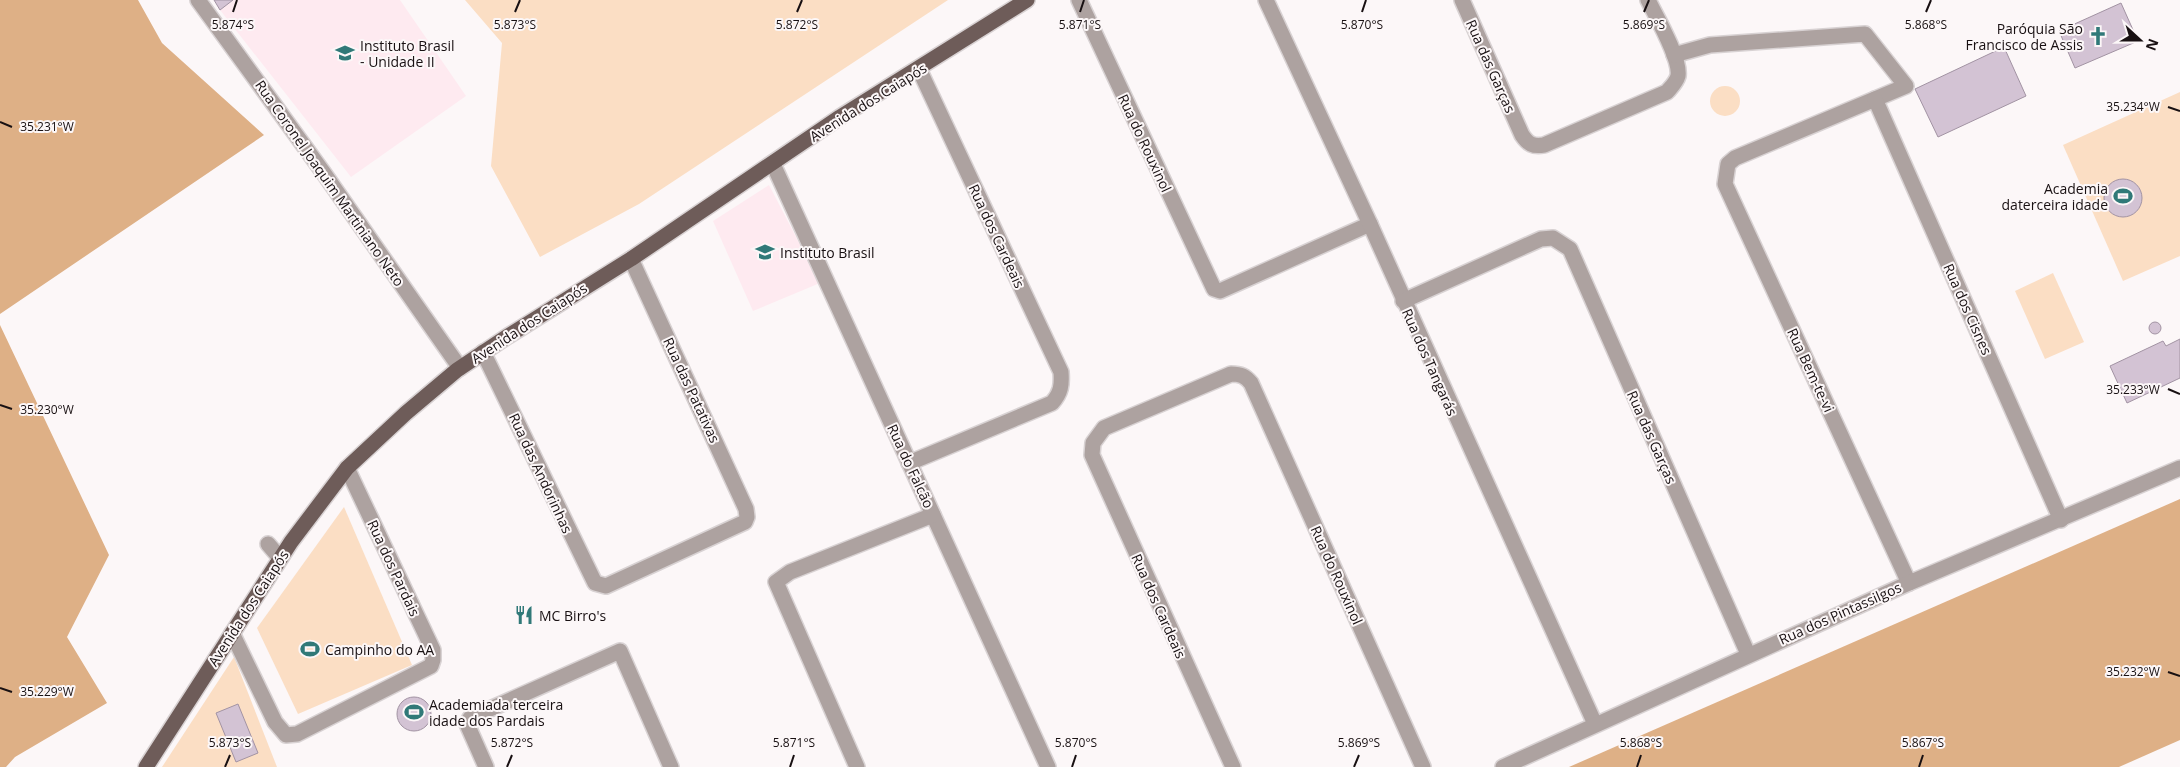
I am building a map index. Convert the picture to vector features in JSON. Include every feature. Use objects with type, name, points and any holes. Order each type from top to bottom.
[{"type":"main road","name":"Avenida dos Caiapós","points":[[146,767],[280,558],[347,468],[460,368],[630,259],[840,117],[1027,0]]},
{"type":"street","name":"Rua Coronel Joaquim Martiniano Neto","points":[[198,0],[323,172],[460,368]]},
{"type":"street","name":"Rua do Rouxinol","points":[[1079,0],[1214,289],[1220,291],[1370,224]]},
{"type":"street","name":"Rua dos Tangarás","points":[[1266,0],[1370,224],[1402,301],[1595,724]]},
{"type":"street","name":"Rua das Garças","points":[[1462,0],[1522,135],[1527,143],[1536,146],[1544,145],[1667,92],[1674,84],[1678,75],[1674,55]]},
{"type":"street","points":[[1648,0],[1674,55],[1710,45],[1865,34],[1906,86],[1875,99]]},
{"type":"street","name":"Rua dos Cardeais","points":[[910,463],[1052,403],[1058,396],[1062,385],[1061,372],[919,69]]},
{"type":"street","name":"Rua Bem-te-vi","points":[[1875,99],[1735,158],[1728,164],[1725,184],[1909,582]]},
{"type":"street","name":"Rua dos Cisnes","points":[[1875,99],[2062,520]]},
{"type":"street","name":"Rua do Falcão","points":[[773,164],[1048,767]]},
{"type":"street","name":"Rua das Garças","points":[[1402,301],[1541,238],[1554,238],[1570,249],[1748,654]]},
{"type":"street","name":"Rua das Patativas","points":[[606,586],[745,522],[748,517],[746,509],[630,259]]},
{"type":"street","name":"Rua das Andorinhas","points":[[483,352],[591,580],[597,585],[606,586]]},
{"type":"street","name":"Rua do Rouxinol","points":[[1093,443],[1104,428],[1231,374],[1246,376],[1251,383],[1423,767]]},
{"type":"street","name":"Rua dos Cardeais","points":[[1093,443],[1092,454],[1095,466],[1233,767]]},
{"type":"street","name":"Rua dos Pardais","points":[[232,633],[279,730],[286,735],[297,734],[429,668],[434,660],[433,650],[347,468]]},
{"type":"street","name":"Rua dos Pintassilgos","points":[[1503,767],[1909,582],[2062,520],[2180,468]]},
{"type":"street","points":[[857,767],[776,582],[790,572],[933,515]]},
{"type":"street","points":[[268,544],[280,558]]},
{"type":"street","points":[[486,767],[468,726],[468,721],[474,716],[620,651],[671,767]]},
{"type":"shaded area","points":[[0,0],[138,0],[162,43],[264,135],[0,314]]},
{"type":"shaded area","name":"Instituto Brasil - Unidade II","points":[[233,0],[400,0],[466,96],[351,177],[220,10]]},
{"type":"shaded area","points":[[465,0],[948,0],[639,204],[540,257],[491,166],[502,43]]},
{"type":"shaded area","points":[[1725,86],[1736,90],[1740,101],[1736,112],[1725,116],[1714,112],[1710,101],[1714,90]]},
{"type":"shaded area","points":[[2180,92],[2180,256],[2123,281],[2063,145]]},
{"type":"shaded area","name":"Instituto Brasil","points":[[769,185],[820,283],[753,311],[713,221]]},
{"type":"shaded area","points":[[2053,273],[2084,342],[2045,359],[2015,291]]},
{"type":"shaded area","points":[[0,325],[109,555],[67,637],[107,703],[15,757],[6,767],[0,767]]},
{"type":"shaded area","points":[[2180,499],[2180,740],[2119,767],[1569,767]]},
{"type":"shaded area","points":[[344,507],[412,665],[298,714],[257,628]]},
{"type":"shaded area","points":[[234,657],[277,767],[162,767]]},
{"type":"building","points":[[214,0],[233,0],[220,10]]},
{"type":"building","name":"Paróquia São Francisco de Assis","points":[[2121,3],[2138,41],[2075,68],[2059,31]]},
{"type":"building","points":[[2004,47],[2026,96],[1938,137],[1915,89]]},
{"type":"building","name":"Academia daterceira idade","points":[[2123,179],[2136,185],[2142,198],[2136,211],[2123,217],[2110,211],[2104,198],[2110,185]]},
{"type":"building","points":[[2155,322],[2161,328],[2155,334],[2149,328]]},
{"type":"building","points":[[2180,339],[2180,378],[2127,403],[2110,366],[2163,341],[2166,346]]},
{"type":"building","name":"Academiada terceira idade dos Pardais","points":[[414,697],[421,698],[426,702],[430,707],[430,721],[426,726],[421,730],[414,731],[407,730],[402,726],[398,721],[397,714],[398,707],[402,702],[407,698]]},
{"type":"building","points":[[238,704],[258,753],[236,762],[216,713]]},
{"type":"place","name":"Paróquia São Francisco de Assis","points":[[2098,36]]},
{"type":"place","name":"Instituto Brasil - Unidade II","points":[[345,53]]},
{"type":"place","name":"Academia daterceira idade","points":[[2123,196]]},
{"type":"place","name":"Instituto Brasil","points":[[765,252]]},
{"type":"place","name":"MC Birro's","points":[[524,615]]},
{"type":"place","name":"Campinho do AA","points":[[310,649]]},
{"type":"place","name":"Academiada terceira idade dos Pardais","points":[[414,712]]}]
